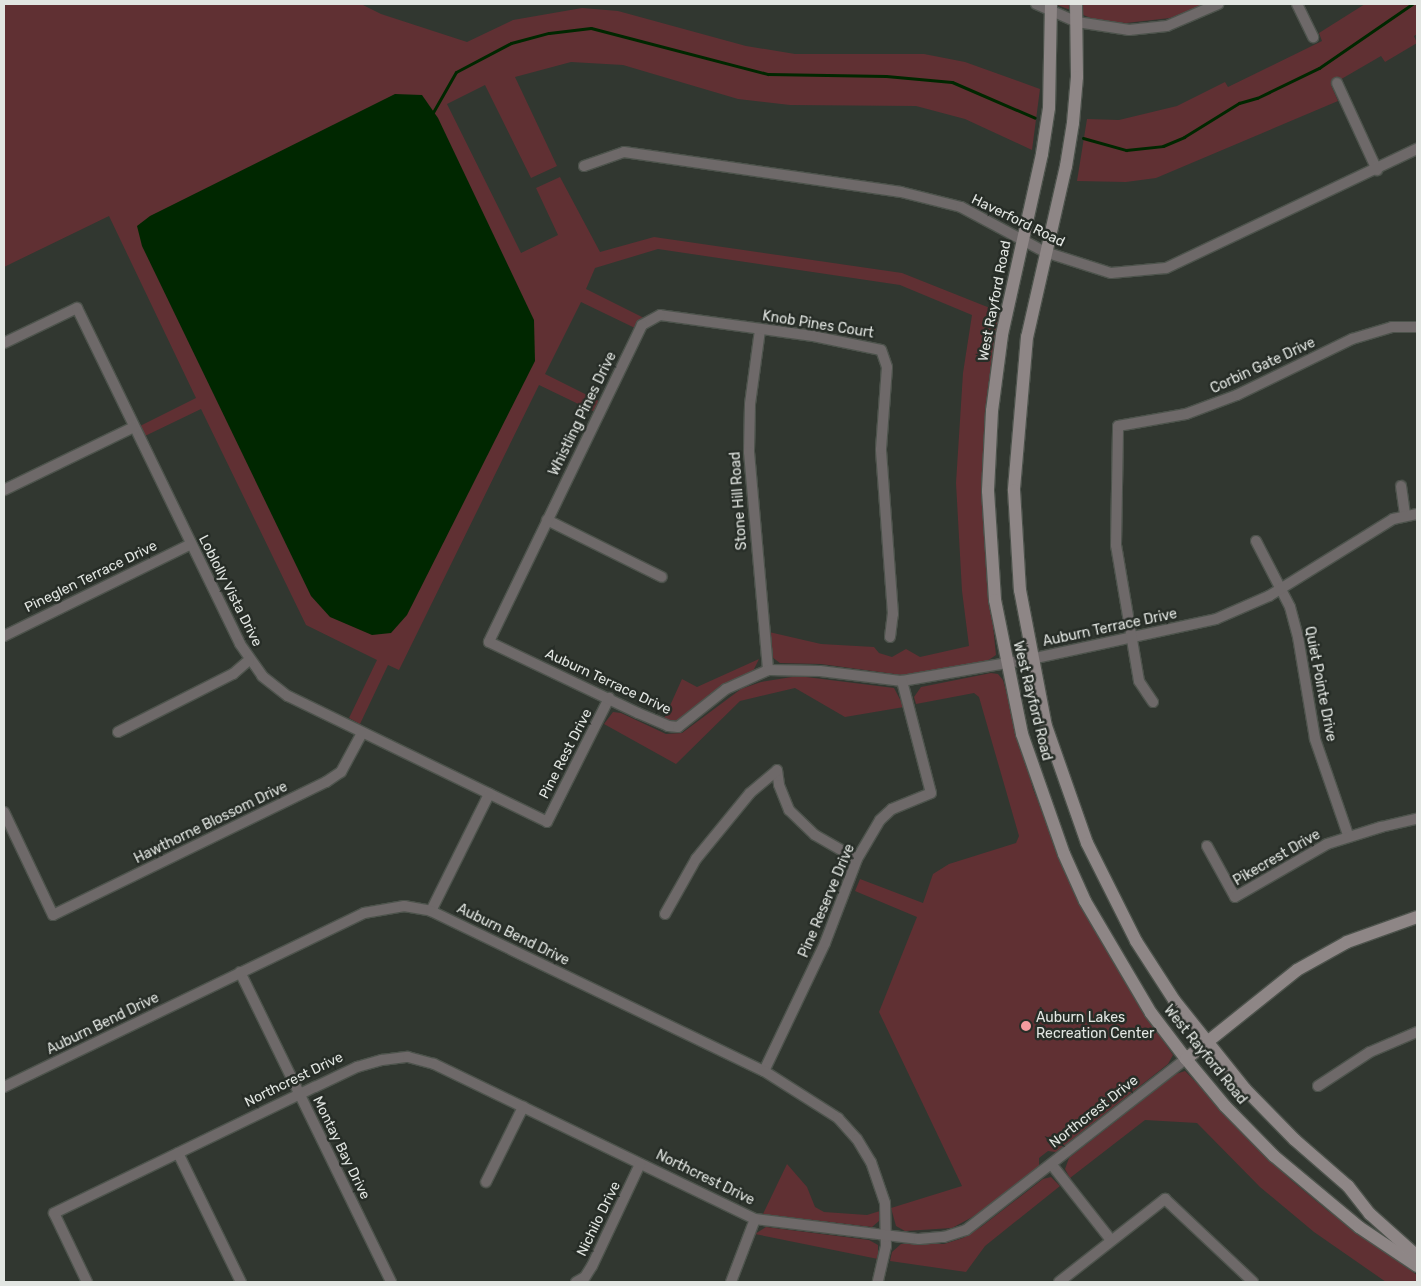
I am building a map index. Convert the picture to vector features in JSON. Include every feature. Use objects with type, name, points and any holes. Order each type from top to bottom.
[{"type":"main road","name":"West Rayford Road","points":[[1076,4],[1073,123],[1066,166],[1027,337],[1014,490],[1020,590],[1031,659],[1046,726],[1087,843],[1136,941],[1205,1042],[1270,1114],[1348,1186],[1370,1214],[1417,1256]]},
{"type":"main road","name":"West Rayford Road","points":[[1052,7],[1049,108],[1002,335],[992,411],[989,481],[995,600],[1006,664],[1038,787],[1085,900],[1151,1012],[1186,1058],[1225,1106],[1274,1156],[1358,1227],[1417,1266]]},
{"type":"main road","name":"Northcrest Drive","points":[[1186,1058],[1297,970],[1347,942],[1417,917]]},
{"type":"street","points":[[1036,4],[1052,7],[1077,22],[1138,29],[1167,26],[1218,4]]},
{"type":"street","points":[[1297,4],[1313,37]]},
{"type":"street","points":[[1337,83],[1378,170]]},
{"type":"street","name":"Haverford Road","points":[[584,166],[624,152],[901,192],[961,207],[1045,252],[1111,273],[1166,268],[1378,170],[1417,149]]},
{"type":"street","name":"Loblolly Vista Drive","points":[[4,343],[77,308],[249,660],[262,676],[288,696],[547,822]]},
{"type":"street","name":"Knob Pines Court","points":[[645,322],[660,315],[871,346],[881,350],[885,358],[881,449],[893,614],[890,637]]},
{"type":"street","name":"Whistling Pines Drive","points":[[489,642],[645,322]]},
{"type":"street","name":"Corbin Gate Drive","points":[[1129,639],[1116,545],[1118,426],[1186,414],[1237,395],[1352,339],[1392,328],[1417,327]]},
{"type":"street","name":"Stone Hill Road","points":[[760,330],[750,404],[749,452],[768,670]]},
{"type":"street","points":[[4,490],[134,427]]},
{"type":"street","points":[[1401,486],[1406,516]]},
{"type":"street","name":"Auburn Terrace Drive","points":[[489,642],[668,726],[678,727],[726,689],[768,670],[820,671],[902,681],[1006,664],[1216,619],[1282,587],[1361,536],[1392,519],[1417,514]]},
{"type":"street","points":[[547,520],[662,577]]},
{"type":"street","name":"Quiet Pointe Drive","points":[[1256,541],[1282,587],[1298,637],[1315,739],[1348,836]]},
{"type":"street","name":"Pineglen Terrace Drive","points":[[4,636],[191,544]]},
{"type":"street","points":[[1129,639],[1139,681],[1153,702]]},
{"type":"street","points":[[118,732],[233,674],[249,660]]},
{"type":"street","name":"Pine Reserve Drive","points":[[764,1071],[825,943],[857,859],[880,820],[892,809],[931,793],[902,681]]},
{"type":"street","name":"Pine Rest Drive","points":[[547,822],[609,698]]},
{"type":"street","name":"Hawthorne Blossom Drive","points":[[4,812],[53,914],[326,782],[341,772],[362,733]]},
{"type":"street","points":[[665,914],[696,859],[750,793],[777,770],[779,785],[789,810],[815,835],[857,859]]},
{"type":"street","points":[[430,911],[488,794]]},
{"type":"street","name":"Pikecrest Drive","points":[[1207,846],[1235,897],[1303,856],[1348,836],[1417,819]]},
{"type":"street","name":"Auburn Bend Drive","points":[[4,1088],[364,913],[404,906],[430,911],[764,1071],[820,1104],[857,1139],[880,1183],[885,1203],[887,1236],[878,1282]]},
{"type":"street","name":"Montay Bay Drive","points":[[240,972],[390,1282]]},
{"type":"street","points":[[1318,1086],[1370,1052],[1417,1032]]},
{"type":"street","name":"Northcrest Drive","points":[[87,1282],[54,1213],[357,1067],[408,1058],[434,1064],[755,1219],[887,1236],[944,1237],[966,1230],[1052,1165],[1186,1058]]},
{"type":"street","points":[[486,1182],[523,1107]]},
{"type":"street","points":[[178,1153],[241,1282]]},
{"type":"street","name":"Nichilo Drive","points":[[576,1282],[585,1277],[592,1266],[640,1164]]},
{"type":"street","points":[[1052,1165],[1111,1240]]},
{"type":"street","points":[[1059,1282],[1165,1199],[1253,1282]]},
{"type":"street","points":[[731,1282],[755,1219]]},
{"type":"shaded area","points":[[4,4],[361,4],[381,14],[467,42],[513,20],[582,8],[618,11],[746,46],[795,54],[924,54],[965,62],[1040,89],[1032,150],[965,119],[916,106],[790,105],[738,99],[623,65],[571,62],[515,77],[557,166],[531,178],[485,85],[447,104],[521,253],[558,235],[536,188],[560,177],[600,252],[654,237],[902,273],[1000,312],[990,379],[983,492],[984,537],[996,655],[987,661],[902,675],[821,664],[780,663],[772,657],[769,632],[821,644],[874,647],[879,653],[892,657],[906,649],[920,657],[969,646],[962,591],[956,483],[963,373],[972,315],[900,285],[658,249],[595,268],[586,289],[644,318],[637,329],[581,302],[545,374],[601,402],[595,412],[539,385],[399,670],[388,665],[360,724],[349,718],[377,660],[306,625],[201,409],[145,436],[140,426],[196,398],[109,216],[4,267]]},
{"type":"shaded area","points":[[1055,4],[1205,4],[1170,18],[1126,23],[1096,20]]},
{"type":"shaded area","points":[[1365,4],[1417,4],[1417,34],[1414,36],[1417,43],[1385,62],[1381,56],[1331,85],[1338,101],[1156,178],[1126,182],[1077,181],[1087,119],[1119,120],[1177,106],[1225,82],[1228,87],[1322,41],[1319,33]]},
{"type":"shaded area","points":[[395,94],[422,95],[438,118],[534,320],[535,361],[407,615],[391,633],[372,635],[330,617],[311,596],[142,246],[137,226],[150,216]]},
{"type":"shaded area","points":[[759,659],[753,671],[720,686],[686,716],[677,721],[664,719],[682,679],[697,687]]},
{"type":"shaded area","points":[[991,673],[998,674],[1003,680],[1033,789],[1077,897],[1135,999],[1173,1055],[1168,1064],[1056,1152],[1048,1151],[1039,1158],[1039,1167],[976,1215],[952,1228],[905,1231],[896,1226],[891,1208],[962,1186],[879,1012],[917,917],[855,891],[860,879],[923,903],[933,874],[949,864],[1016,843],[1019,836],[979,697],[974,693],[916,704],[914,697],[921,687]]},
{"type":"shaded area","points":[[798,676],[894,688],[904,707],[845,717],[795,688],[740,701],[676,764],[604,724],[613,712],[621,713],[666,734],[682,733],[741,689],[761,682]]},
{"type":"shaded area","points":[[1185,1071],[1291,1180],[1328,1211],[1417,1275],[1417,1282],[1386,1282],[1314,1232],[1260,1187],[1197,1123],[1145,1120],[1070,1178],[1065,1169],[1069,1158],[1176,1074]]},
{"type":"shaded area","points":[[787,1164],[807,1187],[815,1207],[824,1212],[867,1215],[880,1211],[879,1221],[872,1227],[763,1214]]},
{"type":"shaded area","points":[[1051,1177],[1060,1186],[985,1246],[966,1272],[890,1261],[892,1252],[901,1244],[944,1244],[963,1238],[981,1227],[1043,1179]]},
{"type":"shaded area","points":[[766,1227],[869,1240],[878,1245],[878,1259],[755,1234]]},
{"type":"waterway","points":[[1083,138],[1126,150],[1163,146],[1184,137],[1239,103],[1257,98],[1319,68],[1412,4]]},
{"type":"waterway","points":[[432,114],[456,72],[511,43],[549,33],[591,28],[768,74],[886,76],[952,82],[1035,118]]},
{"type":"place","name":"Auburn Lakes Recreation Center","points":[[1026,1026]]}]
